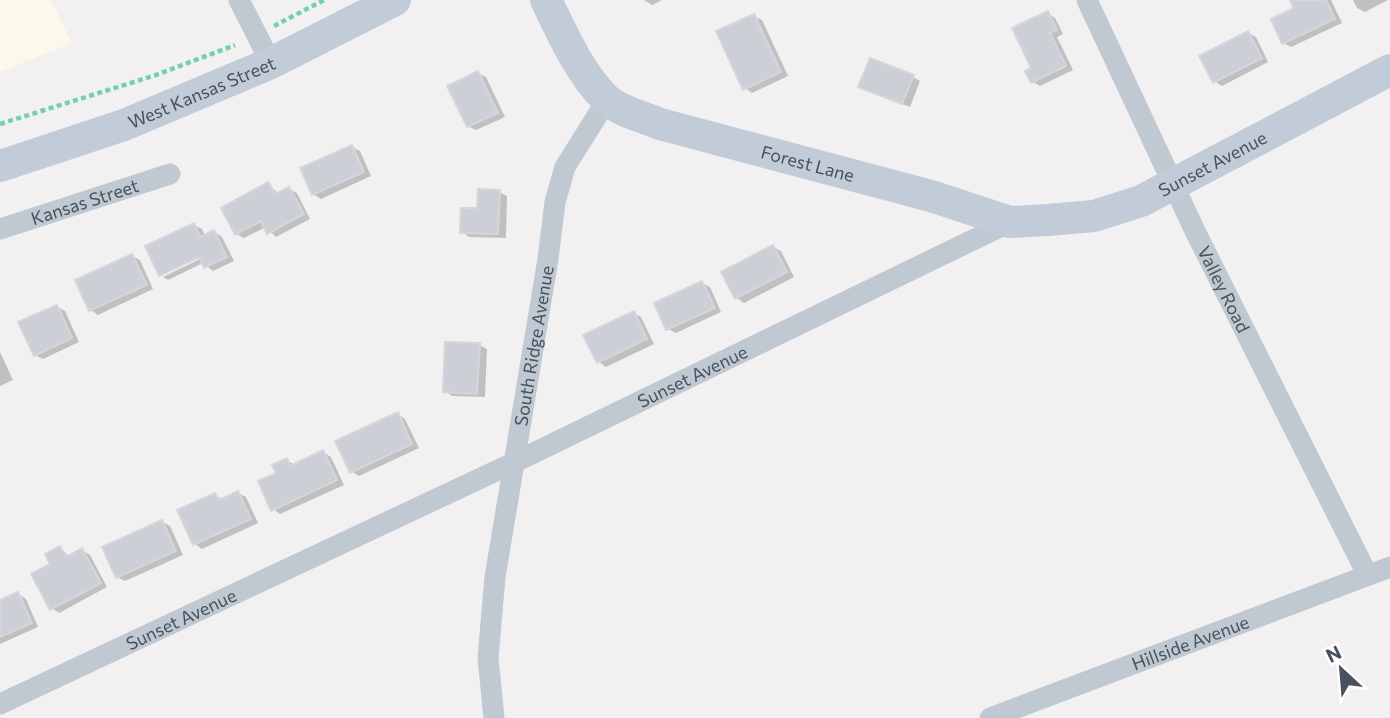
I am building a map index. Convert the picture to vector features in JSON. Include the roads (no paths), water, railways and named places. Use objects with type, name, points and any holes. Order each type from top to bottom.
[{"type":"main road","name":"West Kansas Street","points":[[0,166],[124,125],[271,63],[395,0]]},
{"type":"main road","points":[[546,0],[574,55],[607,100]]},
{"type":"main road","name":"Sunset Avenue","points":[[1010,222],[1094,216],[1141,201],[1390,70]]},
{"type":"main road","name":"Forest Lane","points":[[607,100],[660,124],[931,196],[1010,222]]},
{"type":"street","points":[[239,0],[271,63]]},
{"type":"street","name":"Valley Road","points":[[1087,0],[1173,184],[1367,574]]},
{"type":"street","name":"South Ridge Avenue","points":[[494,718],[488,658],[495,577],[555,202],[565,167],[607,100]]},
{"type":"street","name":"Kansas Street","points":[[0,229],[170,174]]},
{"type":"street","name":"Sunset Avenue","points":[[0,704],[513,463],[1010,222]]},
{"type":"street","name":"Hillside Avenue","points":[[990,718],[1390,567]]}]
